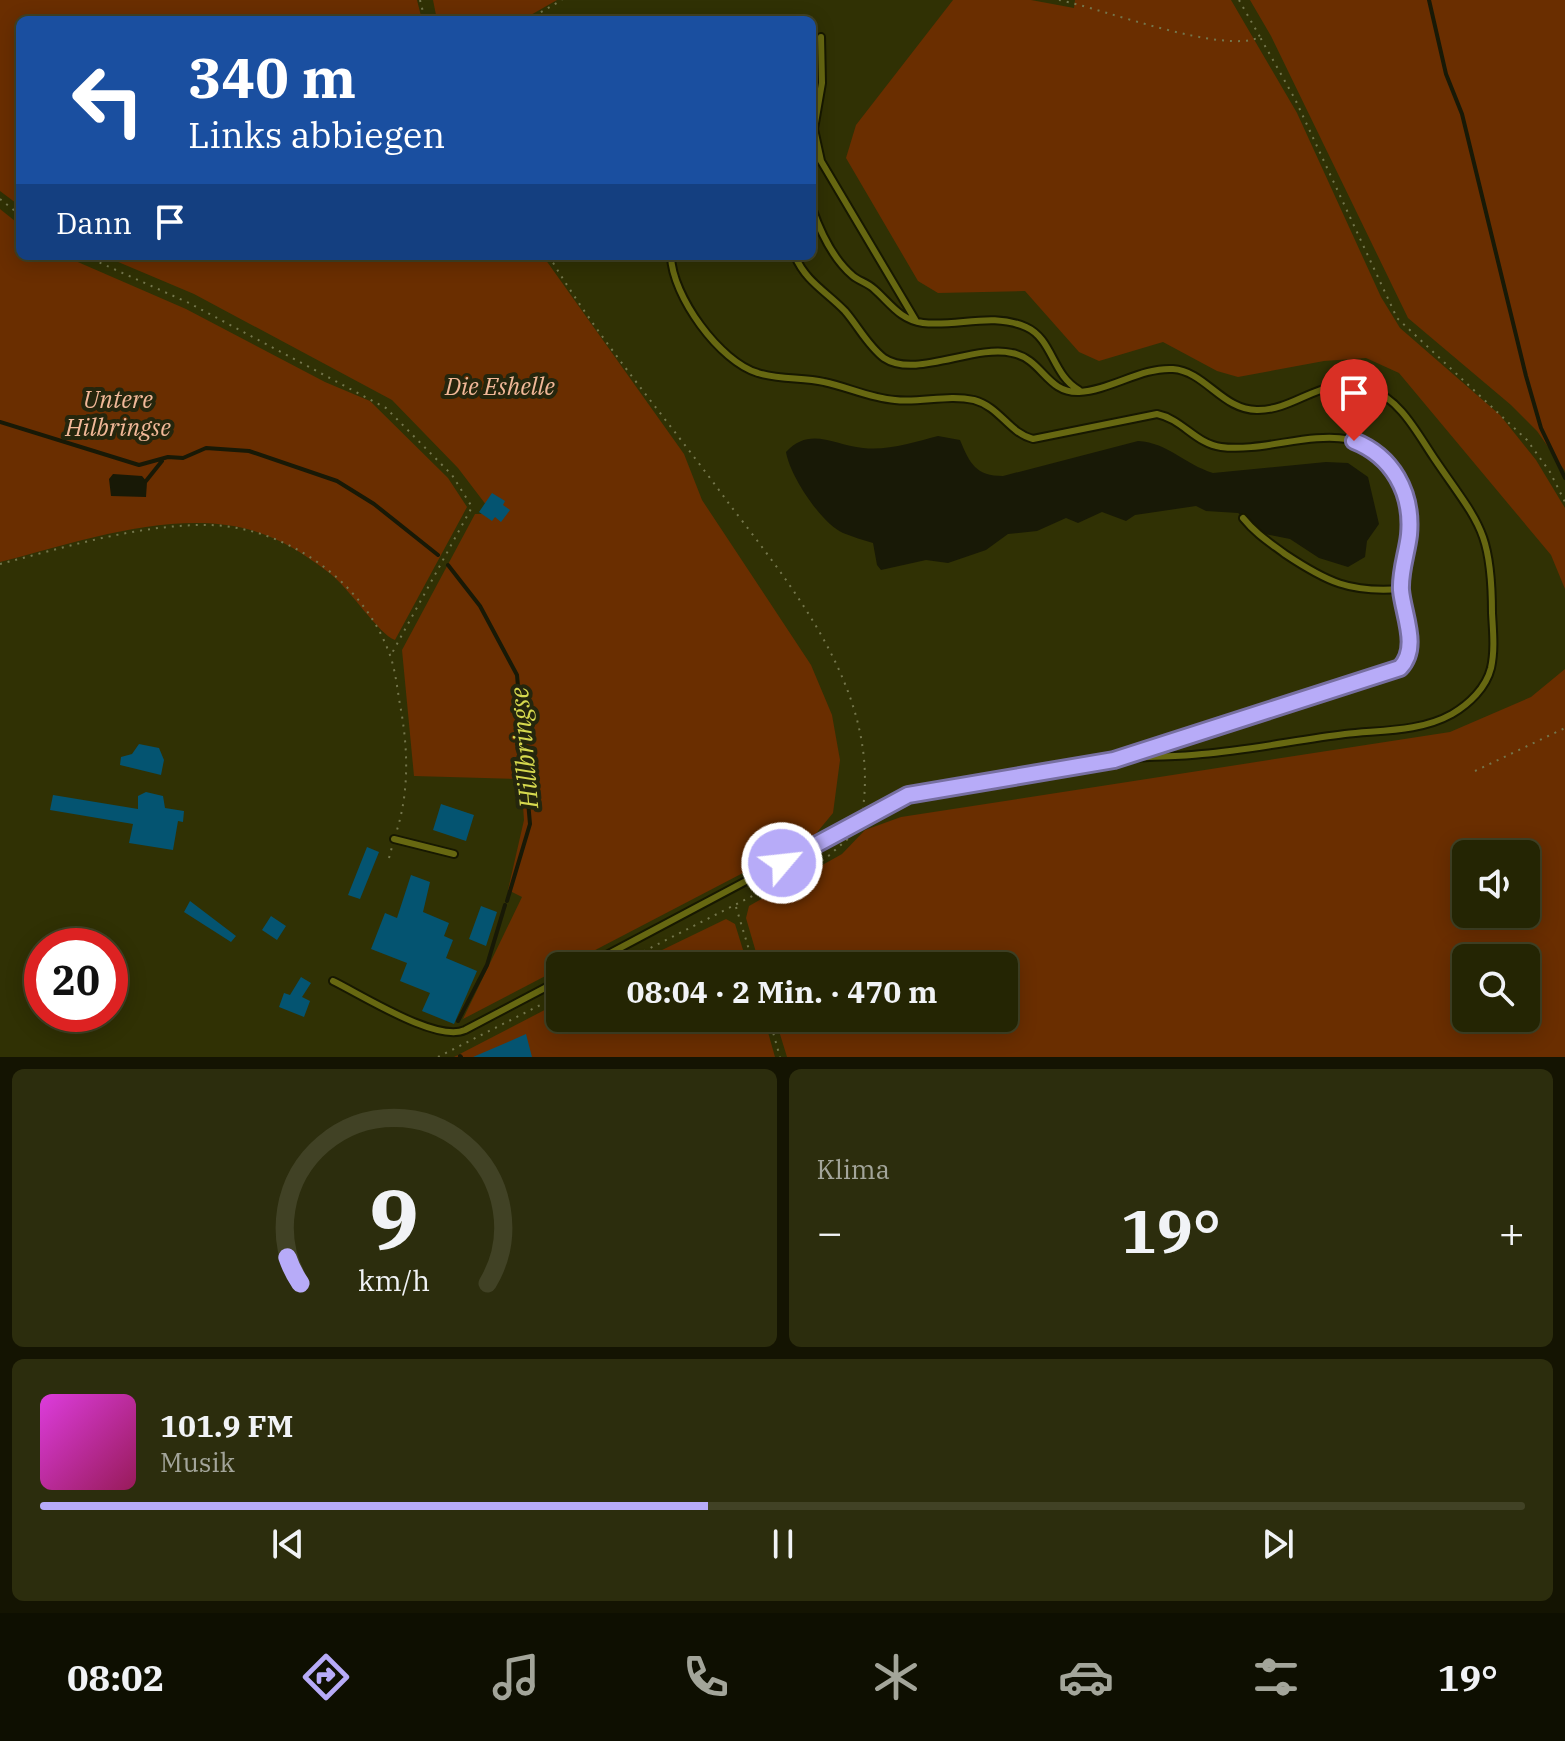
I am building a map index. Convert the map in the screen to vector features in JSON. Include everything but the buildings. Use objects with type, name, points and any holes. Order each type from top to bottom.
[{"type":"lane","points":[[816,117],[823,73],[821,37]]},
{"type":"lane","points":[[816,138],[821,161],[916,321]]},
{"type":"lane","points":[[816,216],[831,248],[853,276],[871,286],[898,313],[916,321],[1003,320],[1022,325],[1039,334],[1060,374],[1082,392]]},
{"type":"lane","points":[[672,260],[689,306],[706,332],[740,366],[759,374],[814,379],[896,401],[971,400],[990,405],[1018,433],[1033,439],[1157,414],[1170,417],[1204,441],[1224,448],[1334,437],[1376,450],[1389,463],[1409,515],[1401,589],[1410,640],[1406,662],[1400,668],[1114,760]]},
{"type":"lane","points":[[612,952],[908,795],[1114,760],[1198,755],[1393,730],[1452,714],[1477,693],[1488,677],[1493,651],[1492,576],[1484,533],[1470,506],[1412,424],[1382,394],[1359,386],[1334,386],[1272,408],[1252,410],[1225,400],[1196,378],[1172,369],[1082,392],[1055,388],[1036,363],[1015,353],[990,351],[911,365],[891,362],[864,337],[844,311],[805,276],[797,260]]},
{"type":"lane","points":[[1243,518],[1263,540],[1320,577],[1357,590],[1401,589]]},
{"type":"lane","points":[[394,839],[454,854]]},
{"type":"lane","points":[[333,981],[437,1032],[453,1034],[546,987]]},
{"type":"path","points":[[534,16],[562,0]]},
{"type":"path","points":[[1059,0],[1212,40],[1248,42],[1260,37]]},
{"type":"path","points":[[1239,0],[1295,99],[1397,318],[1527,440],[1565,502]]},
{"type":"path","points":[[0,199],[16,212]]},
{"type":"path","points":[[94,260],[189,303],[386,408],[452,475],[472,507],[390,656]]},
{"type":"path","points":[[552,260],[596,325],[761,546],[832,656],[853,707],[862,742],[866,789],[860,819],[839,850],[643,952]]},
{"type":"path","points":[[0,564],[172,528],[210,525],[245,530],[300,552],[342,581],[366,609],[390,656],[406,746],[406,801],[389,858]]},
{"type":"path","points":[[1475,771],[1565,728]]},
{"type":"path","points":[[736,906],[750,952]]},
{"type":"path","points":[[438,1057],[546,1002]]},
{"type":"path","points":[[773,1032],[780,1057]]},
{"type":"green space","points":[[0,0],[417,0],[421,16],[16,16],[16,203],[0,191]]},
{"type":"green space","points":[[433,0],[557,0],[529,16],[436,16]]},
{"type":"green space","points":[[953,0],[1031,0],[1074,8],[1075,0],[1231,0],[1297,113],[1381,297],[1400,328],[1500,415],[1536,460],[1565,508],[1565,589],[1551,555],[1399,373],[1366,358],[1324,361],[1238,377],[1217,371],[1163,342],[1099,361],[1079,352],[1025,291],[938,293],[918,281],[846,158],[856,125]]},
{"type":"green space","points":[[1250,0],[1565,0],[1565,471],[1537,431],[1511,405],[1408,318],[1271,36]]},
{"type":"green space","name":"Untere Hilbringse","points":[[0,209],[16,222],[16,260],[73,260],[186,309],[325,382],[370,401],[448,478],[467,507],[395,640],[328,572],[290,546],[247,529],[218,524],[155,526],[90,538],[0,562]]},
{"type":"green space","name":"Die Eshelle","points":[[113,260],[546,260],[684,454],[702,500],[811,665],[832,715],[840,760],[833,813],[814,836],[592,952],[546,952],[546,976],[463,1019],[522,897],[508,890],[524,820],[521,779],[414,776],[402,650],[475,514],[493,514],[458,468],[392,400],[194,294]]},
{"type":"green space","points":[[1565,669],[1565,1057],[787,1057],[779,1032],[1018,1032],[1018,952],[756,952],[746,918],[749,906],[842,854],[865,830],[901,817],[1450,732],[1531,697]]},
{"type":"green space","points":[[726,919],[735,924],[744,952],[658,952]]},
{"type":"green space","points":[[546,1009],[546,1032],[768,1032],[775,1057],[454,1057]]},
{"type":"shaded area","points":[[938,436],[960,440],[975,467],[986,474],[1003,476],[1138,441],[1159,446],[1213,473],[1326,462],[1348,463],[1368,477],[1379,524],[1367,541],[1365,557],[1348,567],[1319,558],[1290,539],[1265,534],[1238,513],[1206,511],[1196,506],[1135,515],[1126,521],[1102,512],[1078,523],[1066,518],[1037,531],[1008,534],[986,550],[948,563],[926,560],[881,570],[877,565],[873,543],[834,528],[816,509],[794,473],[786,452],[795,444],[813,439],[872,449]]},
{"type":"shaded area","points":[[113,474],[142,476],[147,482],[146,497],[111,496],[109,479]]},
{"type":"waterway","points":[[1429,0],[1446,74],[1462,114],[1526,376],[1541,428],[1565,478]]},
{"type":"waterway","name":"Hillbringse","points":[[0,422],[139,465],[168,457],[183,458],[206,448],[249,451],[337,481],[374,504],[438,555]]},
{"type":"waterway","points":[[146,481],[162,461]]},
{"type":"waterway","name":"Hillbringse","points":[[448,565],[480,606],[517,675],[530,824],[507,901]]},
{"type":"waterway","name":"Hillbringse","points":[[458,1021],[487,965],[505,905]]},
{"type":"route","points":[[782,863],[908,795],[1114,760],[1400,668],[1406,662],[1410,640],[1401,589],[1409,515],[1389,463],[1376,450],[1354,441]]}]
